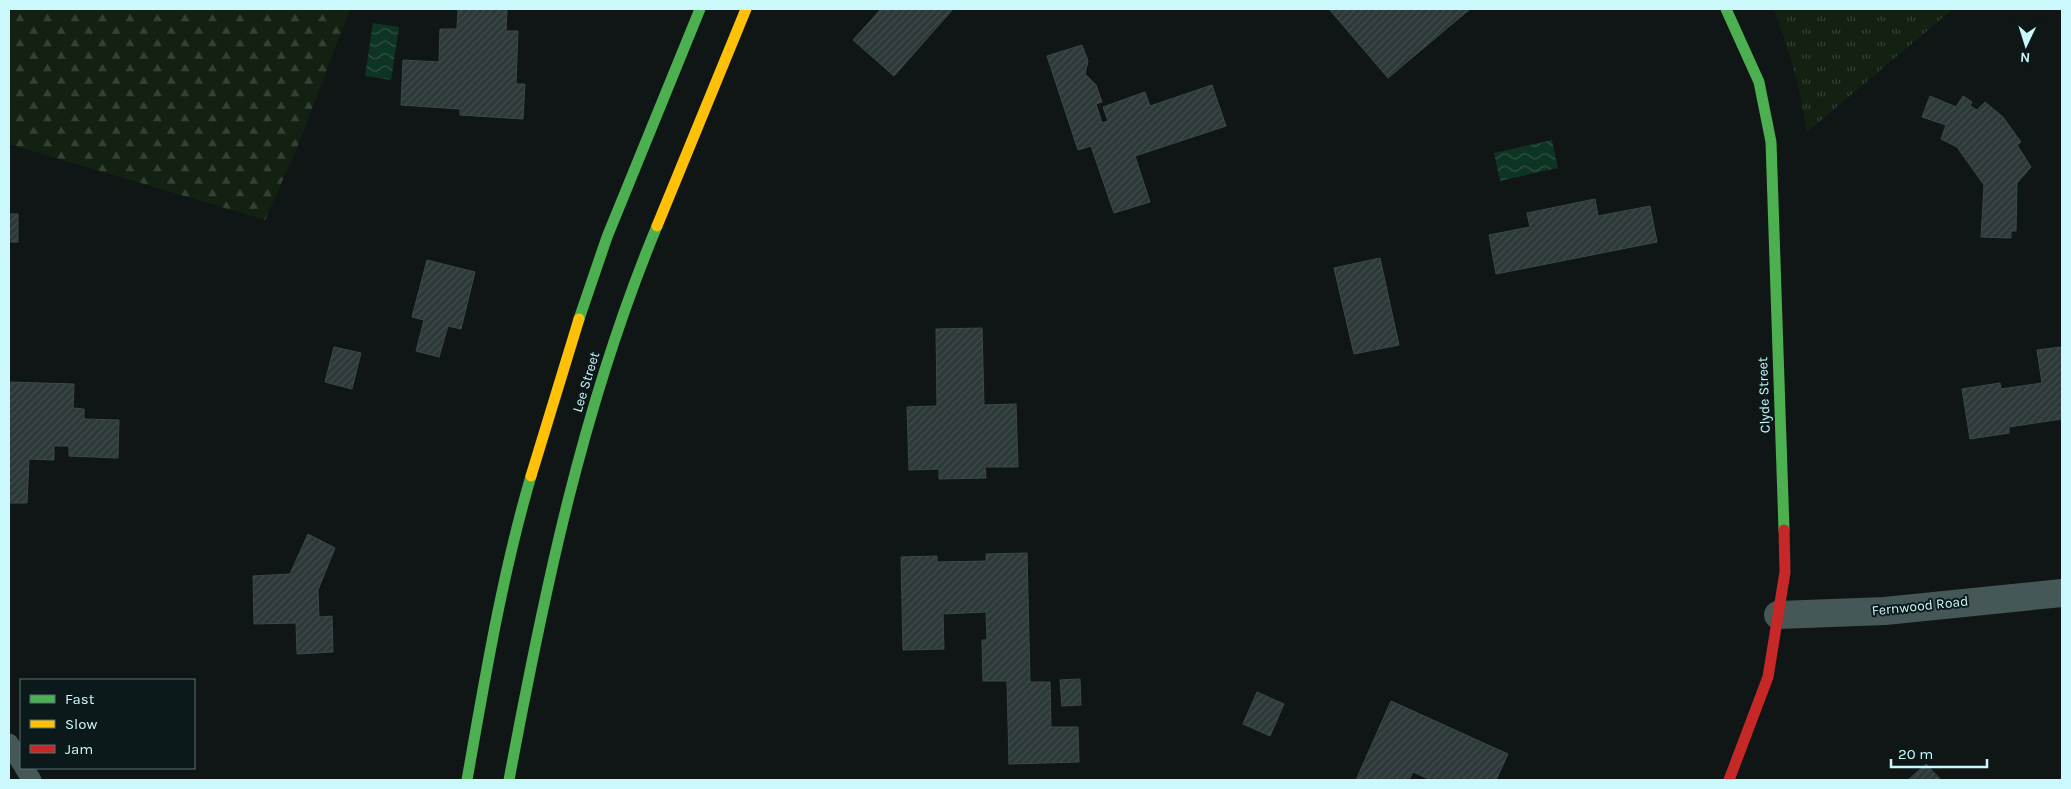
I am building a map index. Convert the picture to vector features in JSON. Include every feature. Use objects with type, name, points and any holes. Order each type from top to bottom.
[{"type":"main road","name":"Lee Street","points":[[467,780],[488,660],[519,520],[562,369],[607,237],[700,9]]},
{"type":"main road","name":"Lee Street","points":[[509,780],[540,615],[562,520],[602,382],[646,252],[746,9]]},
{"type":"main road","name":"Clyde Street","points":[[1726,9],[1759,82],[1771,142],[1785,572],[1768,677],[1729,780]]},
{"type":"street","name":"Fernwood Road","points":[[1778,614],[1885,611],[2062,593]]},
{"type":"lane","points":[[9,743],[20,761]]},
{"type":"lane","points":[[25,769],[32,780]]},
{"type":"green space","points":[[9,9],[350,9],[297,148],[265,220],[9,144]]},
{"type":"green space","points":[[1773,9],[1953,9],[1807,132],[1794,70]]},
{"type":"water","points":[[373,23],[399,27],[391,80],[365,76]]},
{"type":"water","points":[[1552,140],[1558,168],[1500,181],[1494,153]]},
{"type":"building","points":[[458,9],[507,9],[506,31],[518,31],[516,84],[525,84],[523,119],[460,115],[460,109],[401,105],[403,60],[439,62],[440,29],[457,29]]},
{"type":"building","points":[[881,9],[887,11],[889,9],[953,9],[894,76],[853,40]]},
{"type":"building","points":[[1329,9],[1470,9],[1388,78]]},
{"type":"building","points":[[1082,45],[1088,61],[1085,74],[1096,85],[1102,102],[1096,104],[1102,123],[1108,121],[1103,107],[1145,92],[1150,106],[1212,85],[1226,126],[1135,156],[1150,202],[1114,213],[1091,146],[1078,150],[1047,56]]},
{"type":"building","points":[[1930,96],[1956,107],[1963,96],[1972,102],[1970,106],[1977,110],[1985,102],[2003,117],[2021,142],[2017,145],[2031,167],[2017,183],[2016,231],[2011,231],[2011,238],[1981,237],[1984,185],[1957,147],[1941,139],[1946,125],[1922,117]]},
{"type":"building","points":[[1595,199],[1598,216],[1650,206],[1657,242],[1496,274],[1489,235],[1530,227],[1527,213]]},
{"type":"building","points":[[9,214],[18,214],[18,242],[9,242]]},
{"type":"building","points":[[1380,258],[1399,345],[1354,354],[1334,268]]},
{"type":"building","points":[[427,260],[475,272],[461,329],[448,326],[439,357],[416,351],[424,320],[412,317]]},
{"type":"building","points":[[982,328],[984,405],[1016,404],[1018,467],[985,467],[986,478],[939,479],[939,469],[909,470],[907,407],[937,406],[936,329]]},
{"type":"building","points":[[334,347],[361,353],[352,389],[325,382]]},
{"type":"building","points":[[2062,347],[2062,419],[2009,427],[2009,433],[1970,439],[1962,389],[2000,383],[2001,389],[2042,383],[2037,350]]},
{"type":"building","points":[[9,382],[74,384],[73,408],[84,409],[84,419],[119,420],[118,458],[69,456],[69,446],[54,446],[54,460],[29,459],[27,503],[9,503]]},
{"type":"building","points":[[308,534],[335,548],[318,590],[319,617],[332,616],[333,652],[297,654],[296,623],[254,624],[253,576],[290,574]]},
{"type":"building","points":[[1027,553],[1030,682],[1050,682],[1051,727],[1078,727],[1079,762],[1009,764],[1007,681],[983,681],[982,640],[987,640],[986,612],[943,614],[944,649],[903,650],[901,557],[937,556],[937,562],[986,561],[986,554]]},
{"type":"building","points":[[1080,679],[1081,705],[1062,706],[1060,680]]},
{"type":"building","points":[[1257,692],[1284,704],[1270,736],[1243,724]]},
{"type":"building","points":[[1391,701],[1508,754],[1496,780],[1431,780],[1413,772],[1409,780],[1356,780]]},
{"type":"building","points":[[1926,764],[1941,780],[1908,780]]},
{"type":"traffic: fast","points":[[579,319],[607,237],[700,9]]},
{"type":"traffic: fast","points":[[1726,9],[1759,82],[1771,142],[1784,530]]},
{"type":"traffic: fast","points":[[509,780],[536,639],[568,499],[608,361],[631,293],[657,226]]},
{"type":"traffic: fast","points":[[467,780],[503,589],[531,476]]},
{"type":"traffic: slow","points":[[657,226],[746,9]]},
{"type":"traffic: slow","points":[[531,476],[579,319]]},
{"type":"traffic: jam","points":[[1729,780],[1768,677],[1785,572],[1784,530]]}]
